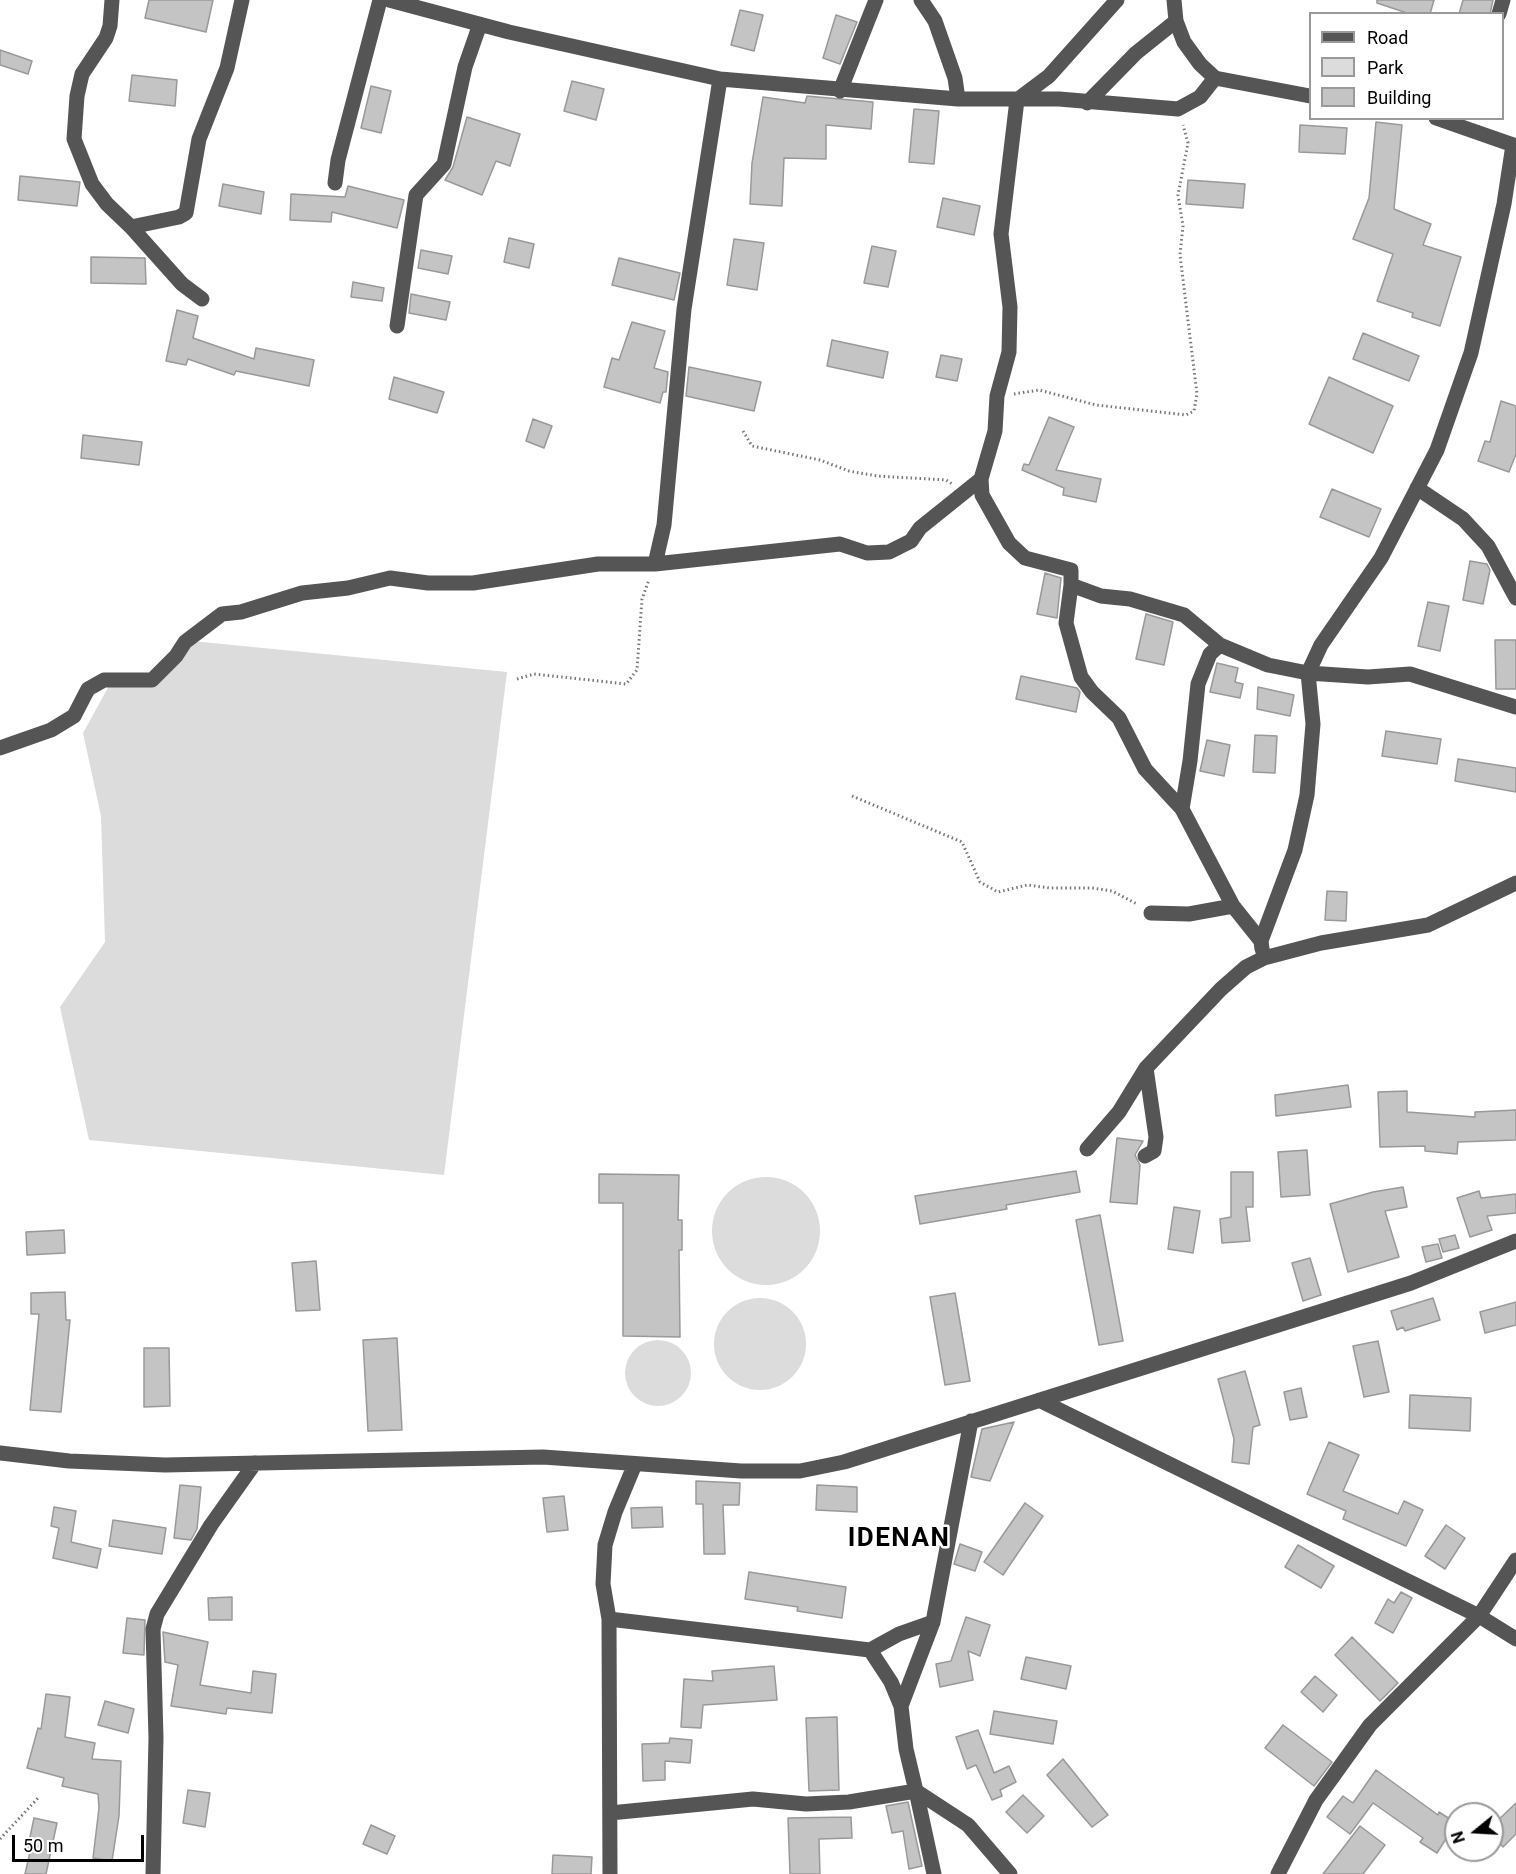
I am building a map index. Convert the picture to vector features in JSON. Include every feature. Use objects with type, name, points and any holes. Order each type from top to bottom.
[{"type":"street","points":[[112,0],[110,26],[106,38],[82,74],[77,96],[74,139],[92,184],[107,204],[182,284],[202,299]]},
{"type":"street","points":[[131,227],[179,217],[186,213],[198,139],[227,68],[242,0]]},
{"type":"street","points":[[335,183],[338,160],[380,0]]},
{"type":"street","points":[[389,0],[440,7],[480,24],[720,80],[958,99],[1059,99],[1178,109],[1200,97],[1215,78]]},
{"type":"street","points":[[840,91],[876,0]]},
{"type":"street","points":[[921,0],[939,31],[955,78],[958,99]]},
{"type":"street","points":[[1118,0],[1049,76],[1017,100],[1001,234],[1011,331],[1009,352],[997,396],[995,431],[981,479],[982,495],[1009,543],[1025,558],[1071,570],[1066,622],[1082,677],[1092,692],[1119,718],[1145,769],[1182,809],[1233,906],[1261,941],[1264,958]]},
{"type":"street","points":[[1174,0],[1176,21],[1184,42],[1200,64],[1215,78],[1309,96]]},
{"type":"street","points":[[1087,103],[1136,53],[1176,21]]},
{"type":"street","points":[[397,326],[416,195],[444,164],[465,67],[480,24]]},
{"type":"street","points":[[655,564],[664,525],[684,309],[720,80]]},
{"type":"street","points":[[1261,941],[1295,850],[1307,795],[1313,724],[1308,695],[1308,673],[1321,645],[1381,558],[1437,450],[1471,353],[1504,204],[1514,145],[1455,121]]},
{"type":"street","points":[[0,748],[51,730],[74,716],[88,689],[104,680],[152,680],[176,656],[185,642],[222,614],[241,612],[308,592],[348,588],[390,578],[428,583],[473,583],[598,564],[655,564],[840,544],[867,553],[889,552],[911,541],[920,528],[968,492],[981,479]]},
{"type":"street","points":[[1417,488],[1463,519],[1482,539],[1516,598]]},
{"type":"street","points":[[1071,585],[1101,596],[1130,599],[1184,615],[1220,645],[1268,665],[1308,673],[1368,677],[1410,674],[1516,707]]},
{"type":"street","points":[[1182,809],[1190,761],[1198,684],[1210,654],[1220,645]]},
{"type":"street","points":[[1087,1149],[1119,1112],[1146,1068],[1221,989],[1246,967],[1264,958],[1322,943],[1428,925],[1516,883]]},
{"type":"street","points":[[1151,913],[1189,914],[1233,906]]},
{"type":"street","points":[[1145,1156],[1154,1151],[1156,1137],[1146,1068]]},
{"type":"street","points":[[0,1453],[69,1461],[165,1465],[543,1458],[741,1471],[800,1471],[844,1462],[1411,1283],[1516,1241]]},
{"type":"street","points":[[1039,1400],[1479,1616],[1516,1639]]},
{"type":"street","points":[[901,1706],[933,1622],[971,1421]]},
{"type":"street","points":[[153,1874],[156,1738],[153,1629],[157,1614],[177,1579],[211,1525],[255,1463]]},
{"type":"street","points":[[610,1874],[609,1619],[603,1584],[606,1545],[615,1512],[635,1464]]},
{"type":"street","points":[[1278,1874],[1316,1800],[1370,1725],[1479,1616],[1516,1560]]},
{"type":"street","points":[[609,1619],[870,1650],[899,1634],[933,1622]]},
{"type":"street","points":[[870,1650],[891,1682],[901,1706],[906,1749],[934,1874]]},
{"type":"street","points":[[610,1814],[753,1799],[806,1804],[849,1802],[916,1791],[968,1825],[1010,1874]]},
{"type":"path","points":[[997,396],[1039,390],[1096,405],[1186,416],[1194,411],[1197,394],[1180,255],[1183,226],[1178,195],[1188,143],[1178,109]]},
{"type":"path","points":[[743,431],[752,446],[820,460],[849,471],[877,476],[946,480],[968,492]]},
{"type":"path","points":[[518,679],[534,674],[626,684],[637,670],[642,599],[655,564]]},
{"type":"path","points":[[852,796],[962,842],[980,882],[998,892],[1026,885],[1112,891],[1151,913]]},
{"type":"path","points":[[0,1839],[38,1798]]},
{"type":"green space","points":[[192,641],[507,672],[444,1175],[89,1140],[60,1007],[105,942],[101,816],[83,733],[110,684],[153,685]]},
{"type":"green space","points":[[766,1177],[787,1181],[804,1193],[816,1210],[820,1231],[816,1252],[804,1269],[787,1281],[766,1285],[745,1281],[728,1269],[716,1252],[712,1231],[716,1210],[728,1193],[745,1181]]},
{"type":"green space","points":[[760,1298],[778,1302],[792,1312],[802,1326],[806,1344],[802,1362],[792,1376],[778,1386],[760,1390],[742,1386],[728,1376],[718,1362],[714,1344],[718,1326],[728,1312],[742,1302]]},
{"type":"green space","points":[[658,1340],[671,1342],[681,1350],[689,1360],[691,1373],[689,1386],[681,1396],[671,1404],[658,1406],[645,1404],[635,1396],[627,1386],[625,1373],[627,1360],[635,1350],[645,1342]]},
{"type":"building","points":[[149,0],[213,0],[206,32],[145,18]]},
{"type":"building","points":[[1377,0],[1434,0],[1431,12],[1404,12],[1377,3]]},
{"type":"building","points":[[1463,0],[1493,0],[1490,12],[1460,12]]},
{"type":"building","points":[[740,10],[763,15],[754,51],[731,45]]},
{"type":"building","points":[[836,15],[857,22],[840,64],[823,58]]},
{"type":"building","points":[[0,50],[32,61],[28,74],[0,65]]},
{"type":"building","points":[[132,75],[177,80],[175,106],[129,101]]},
{"type":"building","points":[[572,81],[604,89],[596,120],[564,111]]},
{"type":"building","points":[[371,86],[391,91],[381,133],[361,128]]},
{"type":"building","points":[[807,96],[873,102],[871,129],[826,125],[826,159],[784,158],[782,206],[750,204],[752,163],[763,97],[805,103]]},
{"type":"building","points":[[914,109],[939,111],[934,164],[909,162]]},
{"type":"building","points":[[467,117],[520,134],[510,166],[496,161],[482,195],[445,180],[453,167]]},
{"type":"building","points":[[1376,122],[1402,125],[1394,209],[1431,224],[1423,245],[1461,257],[1440,326],[1412,317],[1413,313],[1377,301],[1393,254],[1353,239],[1369,198]]},
{"type":"building","points":[[1300,125],[1347,128],[1345,154],[1299,152]]},
{"type":"building","points":[[20,176],[80,182],[77,206],[18,200]]},
{"type":"building","points":[[1188,180],[1245,184],[1243,208],[1186,204]]},
{"type":"building","points":[[223,184],[264,192],[261,214],[219,206]]},
{"type":"building","points":[[348,186],[404,200],[397,228],[332,212],[331,222],[290,220],[291,194],[345,197]]},
{"type":"building","points":[[943,198],[980,206],[974,235],[937,227]]},
{"type":"building","points":[[509,238],[534,244],[529,268],[504,262]]},
{"type":"building","points":[[734,239],[764,243],[757,290],[727,285]]},
{"type":"building","points":[[872,246],[896,251],[888,287],[864,283]]},
{"type":"building","points":[[421,250],[452,256],[448,274],[418,268]]},
{"type":"building","points":[[91,257],[145,258],[146,284],[91,283]]},
{"type":"building","points":[[619,258],[680,273],[674,300],[612,285]]},
{"type":"building","points":[[353,282],[384,288],[382,301],[351,297]]},
{"type":"building","points":[[411,294],[450,302],[446,320],[409,313]]},
{"type":"building","points":[[177,310],[198,316],[193,338],[254,359],[256,348],[314,360],[309,386],[236,371],[234,375],[188,359],[186,365],[166,361]]},
{"type":"building","points":[[632,322],[665,331],[654,368],[668,372],[666,392],[663,392],[660,403],[604,387],[612,358],[619,360]]},
{"type":"building","points":[[1363,333],[1419,356],[1409,381],[1353,359]]},
{"type":"building","points":[[832,340],[888,352],[883,378],[827,366]]},
{"type":"building","points":[[941,355],[962,359],[957,381],[936,377]]},
{"type":"building","points":[[689,367],[761,382],[754,411],[686,396]]},
{"type":"building","points":[[394,377],[444,392],[437,413],[389,399]]},
{"type":"building","points":[[1329,377],[1393,406],[1373,453],[1309,424]]},
{"type":"building","points":[[1501,401],[1516,406],[1516,454],[1509,472],[1478,461],[1485,441],[1490,442]]},
{"type":"building","points":[[1049,417],[1074,427],[1056,470],[1101,479],[1096,502],[1063,495],[1064,488],[1022,470],[1024,464],[1029,465]]},
{"type":"building","points":[[533,419],[552,426],[544,448],[526,441]]},
{"type":"building","points":[[83,435],[142,442],[139,465],[81,458]]},
{"type":"building","points":[[1332,489],[1381,509],[1369,537],[1320,517]]},
{"type":"building","points":[[1470,561],[1487,564],[1490,570],[1483,604],[1463,600]]},
{"type":"building","points":[[1045,573],[1061,578],[1057,618],[1037,614]]},
{"type":"building","points":[[1428,602],[1449,606],[1440,651],[1418,646]]},
{"type":"building","points":[[1146,614],[1173,622],[1164,665],[1136,659]]},
{"type":"building","points":[[1495,640],[1516,640],[1516,689],[1496,689]]},
{"type":"building","points":[[1217,663],[1238,668],[1235,682],[1243,684],[1240,698],[1210,692]]},
{"type":"building","points":[[1021,676],[1077,688],[1080,692],[1076,712],[1016,699]]},
{"type":"building","points":[[1258,687],[1294,695],[1290,716],[1257,709]]},
{"type":"building","points":[[1386,731],[1441,739],[1437,764],[1382,756]]},
{"type":"building","points":[[1255,735],[1277,736],[1275,773],[1253,772]]},
{"type":"building","points":[[1207,740],[1230,745],[1224,776],[1200,771]]},
{"type":"building","points":[[1458,759],[1516,768],[1516,792],[1455,781]]},
{"type":"building","points":[[1327,891],[1347,892],[1346,921],[1325,920]]},
{"type":"building","points":[[1348,1085],[1351,1107],[1276,1116],[1275,1095]]},
{"type":"building","points":[[1407,1091],[1407,1112],[1475,1117],[1475,1112],[1516,1110],[1516,1140],[1458,1142],[1457,1154],[1425,1151],[1425,1146],[1380,1147],[1378,1092]]},
{"type":"building","points":[[1117,1138],[1143,1141],[1135,1155],[1140,1165],[1137,1204],[1110,1202]]},
{"type":"building","points":[[1307,1150],[1310,1195],[1281,1197],[1278,1152]]},
{"type":"building","points":[[1076,1171],[1080,1192],[1006,1205],[1007,1209],[920,1224],[915,1196]]},
{"type":"building","points":[[1231,1172],[1253,1172],[1253,1207],[1246,1207],[1250,1241],[1222,1243],[1220,1219],[1231,1217]]},
{"type":"building","points":[[599,1174],[679,1175],[678,1220],[682,1220],[682,1250],[679,1250],[680,1337],[623,1336],[623,1203],[599,1203]]},
{"type":"building","points":[[1403,1187],[1407,1207],[1385,1211],[1399,1257],[1348,1272],[1330,1204],[1373,1192]]},
{"type":"building","points":[[1479,1191],[1481,1198],[1516,1194],[1516,1213],[1487,1216],[1492,1230],[1470,1237],[1457,1198]]},
{"type":"building","points":[[1174,1207],[1200,1211],[1193,1253],[1168,1249]]},
{"type":"building","points":[[1100,1215],[1123,1341],[1099,1345],[1076,1220]]},
{"type":"building","points":[[64,1230],[65,1253],[27,1255],[26,1232]]},
{"type":"building","points":[[1455,1235],[1459,1248],[1443,1252],[1439,1239]]},
{"type":"building","points":[[1438,1244],[1442,1258],[1426,1262],[1422,1247]]},
{"type":"building","points":[[1310,1258],[1321,1295],[1303,1301],[1292,1263]]},
{"type":"building","points":[[316,1261],[320,1310],[296,1311],[292,1263]]},
{"type":"building","points":[[65,1292],[66,1320],[70,1320],[61,1412],[30,1410],[39,1314],[31,1314],[31,1293]]},
{"type":"building","points":[[955,1293],[970,1381],[945,1385],[930,1297]]},
{"type":"building","points":[[1433,1298],[1440,1320],[1405,1331],[1403,1327],[1397,1330],[1391,1311]]},
{"type":"building","points":[[1516,1302],[1516,1325],[1485,1333],[1480,1312]]},
{"type":"building","points":[[397,1338],[402,1430],[368,1431],[363,1340]]},
{"type":"building","points":[[1378,1341],[1389,1392],[1364,1397],[1353,1346]]},
{"type":"building","points":[[144,1348],[169,1348],[170,1406],[144,1407]]},
{"type":"building","points":[[1245,1371],[1260,1425],[1253,1427],[1249,1464],[1232,1462],[1234,1439],[1218,1379]]},
{"type":"building","points":[[1301,1388],[1307,1417],[1290,1420],[1284,1392]]},
{"type":"building","points":[[1410,1395],[1471,1398],[1470,1431],[1409,1428]]},
{"type":"building","points":[[1014,1422],[990,1481],[971,1477],[982,1429]]},
{"type":"building","points":[[1329,1442],[1359,1455],[1343,1491],[1398,1514],[1404,1501],[1423,1510],[1406,1546],[1343,1519],[1346,1511],[1307,1494]]},
{"type":"building","points":[[696,1481],[740,1483],[739,1505],[723,1505],[725,1554],[704,1554],[703,1504],[696,1504]]},
{"type":"building","points":[[180,1485],[201,1487],[197,1529],[191,1540],[174,1538]]},
{"type":"building","points":[[817,1485],[857,1487],[857,1512],[816,1510]]},
{"type":"building","points":[[564,1496],[568,1530],[547,1532],[543,1498]]},
{"type":"building","points":[[1025,1503],[1043,1516],[1003,1575],[984,1562]]},
{"type":"building","points":[[54,1507],[76,1511],[71,1542],[101,1549],[97,1568],[53,1558],[59,1528],[51,1526]]},
{"type":"building","points":[[662,1507],[663,1527],[632,1528],[631,1508]]},
{"type":"building","points":[[113,1520],[166,1528],[162,1554],[109,1546]]},
{"type":"building","points":[[1446,1525],[1465,1538],[1445,1569],[1425,1556]]},
{"type":"building","points":[[960,1544],[982,1552],[975,1571],[954,1564]]},
{"type":"building","points":[[1298,1545],[1334,1566],[1321,1588],[1285,1567]]},
{"type":"building","points":[[749,1572],[846,1587],[842,1618],[797,1611],[798,1607],[745,1599]]},
{"type":"building","points":[[1401,1592],[1412,1598],[1393,1633],[1375,1623],[1388,1599],[1394,1603]]},
{"type":"building","points":[[232,1597],[232,1620],[209,1620],[208,1598]]},
{"type":"building","points":[[966,1617],[990,1625],[980,1656],[968,1651],[973,1680],[940,1687],[936,1664],[951,1661]]},
{"type":"building","points":[[127,1618],[145,1620],[144,1655],[123,1653]]},
{"type":"building","points":[[163,1632],[208,1642],[200,1685],[251,1693],[253,1671],[276,1674],[272,1713],[227,1708],[226,1714],[171,1706],[178,1665],[165,1662]]},
{"type":"building","points":[[1352,1637],[1398,1683],[1380,1701],[1335,1655]]},
{"type":"building","points":[[1026,1657],[1071,1666],[1066,1689],[1021,1679]]},
{"type":"building","points":[[774,1666],[777,1700],[703,1705],[701,1728],[681,1727],[684,1679],[713,1681],[712,1671]]},
{"type":"building","points":[[1315,1676],[1337,1695],[1323,1712],[1301,1692]]},
{"type":"building","points":[[46,1694],[70,1697],[65,1737],[95,1743],[92,1759],[121,1761],[119,1816],[112,1861],[93,1858],[99,1808],[98,1794],[62,1786],[64,1778],[27,1768],[38,1728],[41,1729]]},
{"type":"building","points":[[105,1701],[134,1709],[128,1733],[98,1725]]},
{"type":"building","points":[[994,1711],[1057,1721],[1053,1744],[990,1734]]},
{"type":"building","points":[[837,1717],[839,1790],[809,1791],[806,1718]]},
{"type":"building","points":[[1283,1725],[1332,1762],[1314,1786],[1265,1748]]},
{"type":"building","points":[[978,1730],[994,1773],[1009,1766],[1016,1782],[1000,1790],[1002,1796],[992,1800],[976,1765],[967,1769],[956,1737]]},
{"type":"building","points":[[670,1738],[692,1740],[690,1763],[665,1761],[665,1780],[643,1781],[642,1744],[669,1743]]},
{"type":"building","points":[[1063,1759],[1108,1815],[1092,1827],[1047,1775]]},
{"type":"building","points":[[1376,1770],[1438,1815],[1439,1812],[1444,1815],[1444,1842],[1437,1853],[1420,1842],[1423,1838],[1373,1803],[1350,1834],[1327,1817],[1343,1796],[1353,1803]]},
{"type":"building","points":[[188,1790],[210,1793],[205,1827],[183,1823]]},
{"type":"building","points":[[1023,1795],[1044,1816],[1027,1833],[1006,1812]]},
{"type":"building","points":[[908,1802],[922,1866],[909,1869],[903,1831],[892,1833],[886,1806]]},
{"type":"building","points":[[1516,1803],[1516,1834],[1504,1846],[1504,1814]]},
{"type":"building","points":[[851,1817],[852,1838],[819,1839],[820,1874],[790,1874],[788,1818]]},
{"type":"building","points":[[34,1818],[57,1823],[46,1874],[25,1874]]},
{"type":"building","points":[[371,1825],[395,1836],[387,1854],[363,1844]]},
{"type":"building","points":[[1360,1826],[1385,1845],[1363,1874],[1323,1874]]},
{"type":"building","points":[[553,1855],[592,1857],[591,1874],[552,1874]]},
{"type":"district","name":"IDENAN","points":[[899,1539]]}]
